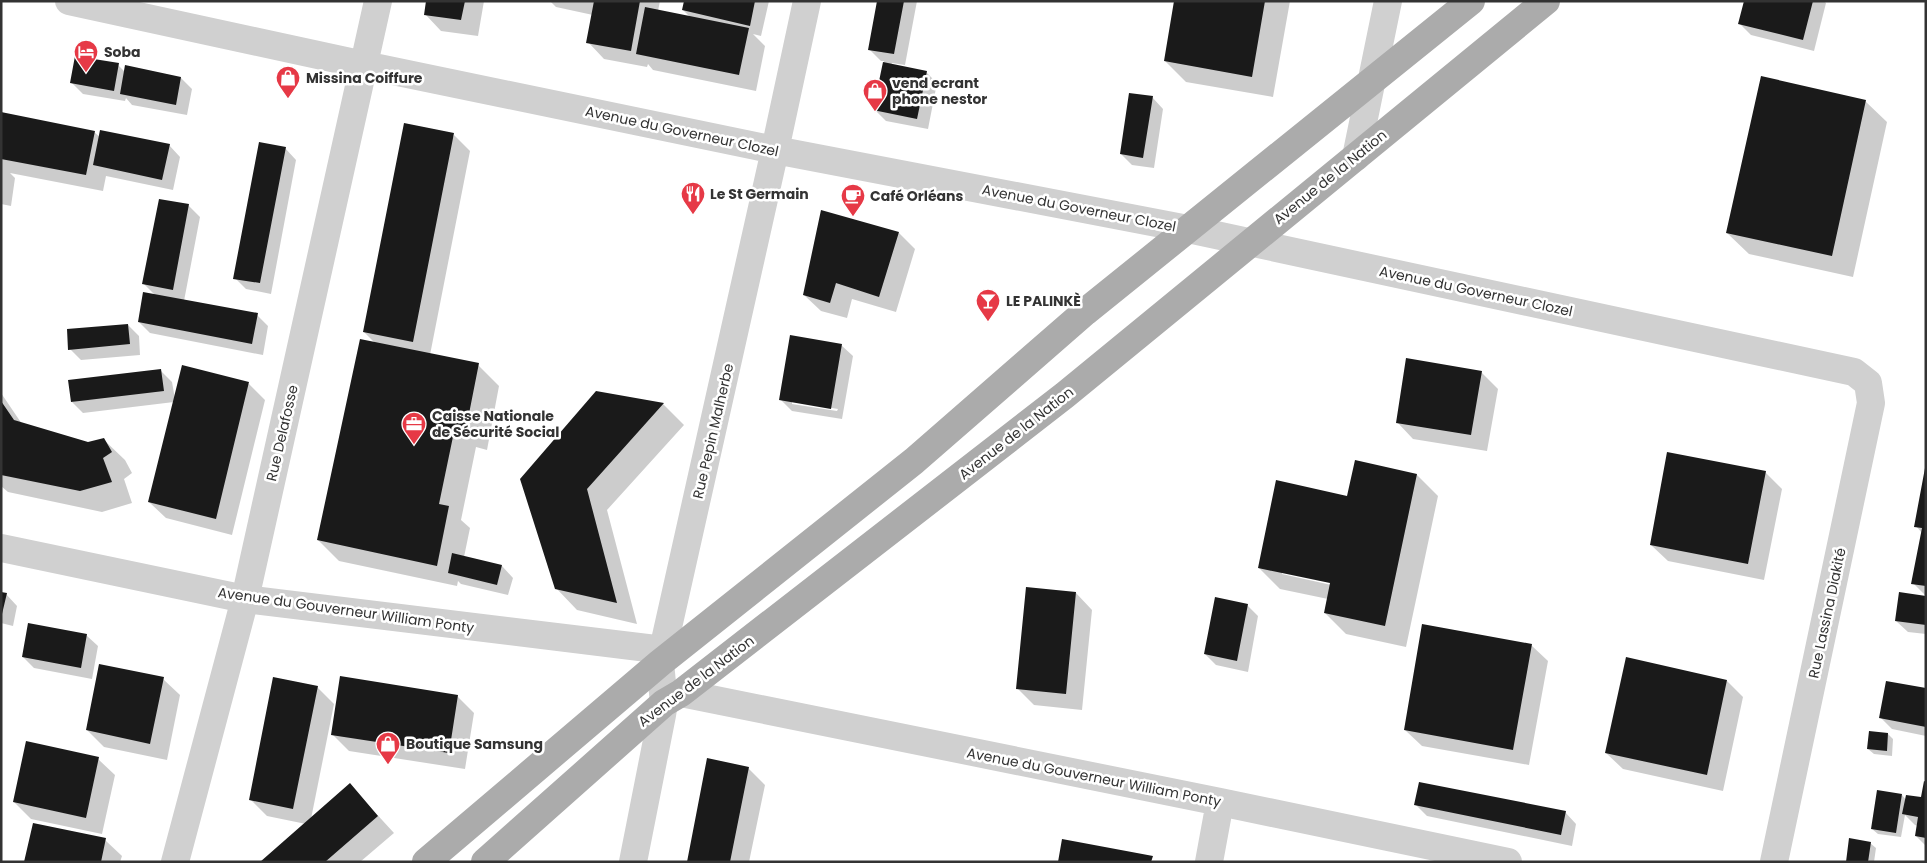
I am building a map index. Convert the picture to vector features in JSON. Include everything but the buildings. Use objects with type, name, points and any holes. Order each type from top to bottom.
[{"type":"main road","points":[[426,862],[662,656],[914,461],[1085,312],[1471,1]]},
{"type":"main road","name":"Avenue de la Nation","points":[[485,862],[672,698],[1065,395],[1546,1]]},
{"type":"street","name":"Avenue du Governeur Clozel","points":[[68,1],[364,65],[775,150],[1251,242],[1854,372]]},
{"type":"street","name":"Rue Delafosse","points":[[175,862],[245,599],[378,1]]},
{"type":"street","name":"Rue Pepin Malherbe","points":[[633,862],[672,698],[662,656],[807,1]]},
{"type":"street","points":[[1356,157],[1388,1]]},
{"type":"street","name":"Rue Lassina Diakité","points":[[1774,862],[1871,404],[1868,382],[1854,372]]},
{"type":"street","name":"Avenue du Gouverneur William Ponty","points":[[1,548],[245,599],[662,656]]},
{"type":"street","name":"Avenue du Gouverneur William Ponty","points":[[672,698],[1220,802],[1508,862]]},
{"type":"street","points":[[1209,862],[1220,802]]},
{"type":"place","name":"Soba","points":[[86,73]]},
{"type":"place","name":"Missina Coiffure","points":[[288,99]]},
{"type":"place","name":"vend ecrant phone nestor","points":[[875,112]]},
{"type":"place","name":"Le St Germain","points":[[693,215]]},
{"type":"place","name":"Café Orléans","points":[[853,217]]},
{"type":"place","name":"LE PALINKÈ","points":[[988,322]]},
{"type":"place","name":"Caisse Nationale de Sécurité Social","points":[[414,445]]},
{"type":"place","name":"Boutique Samsung","points":[[388,765]]}]
